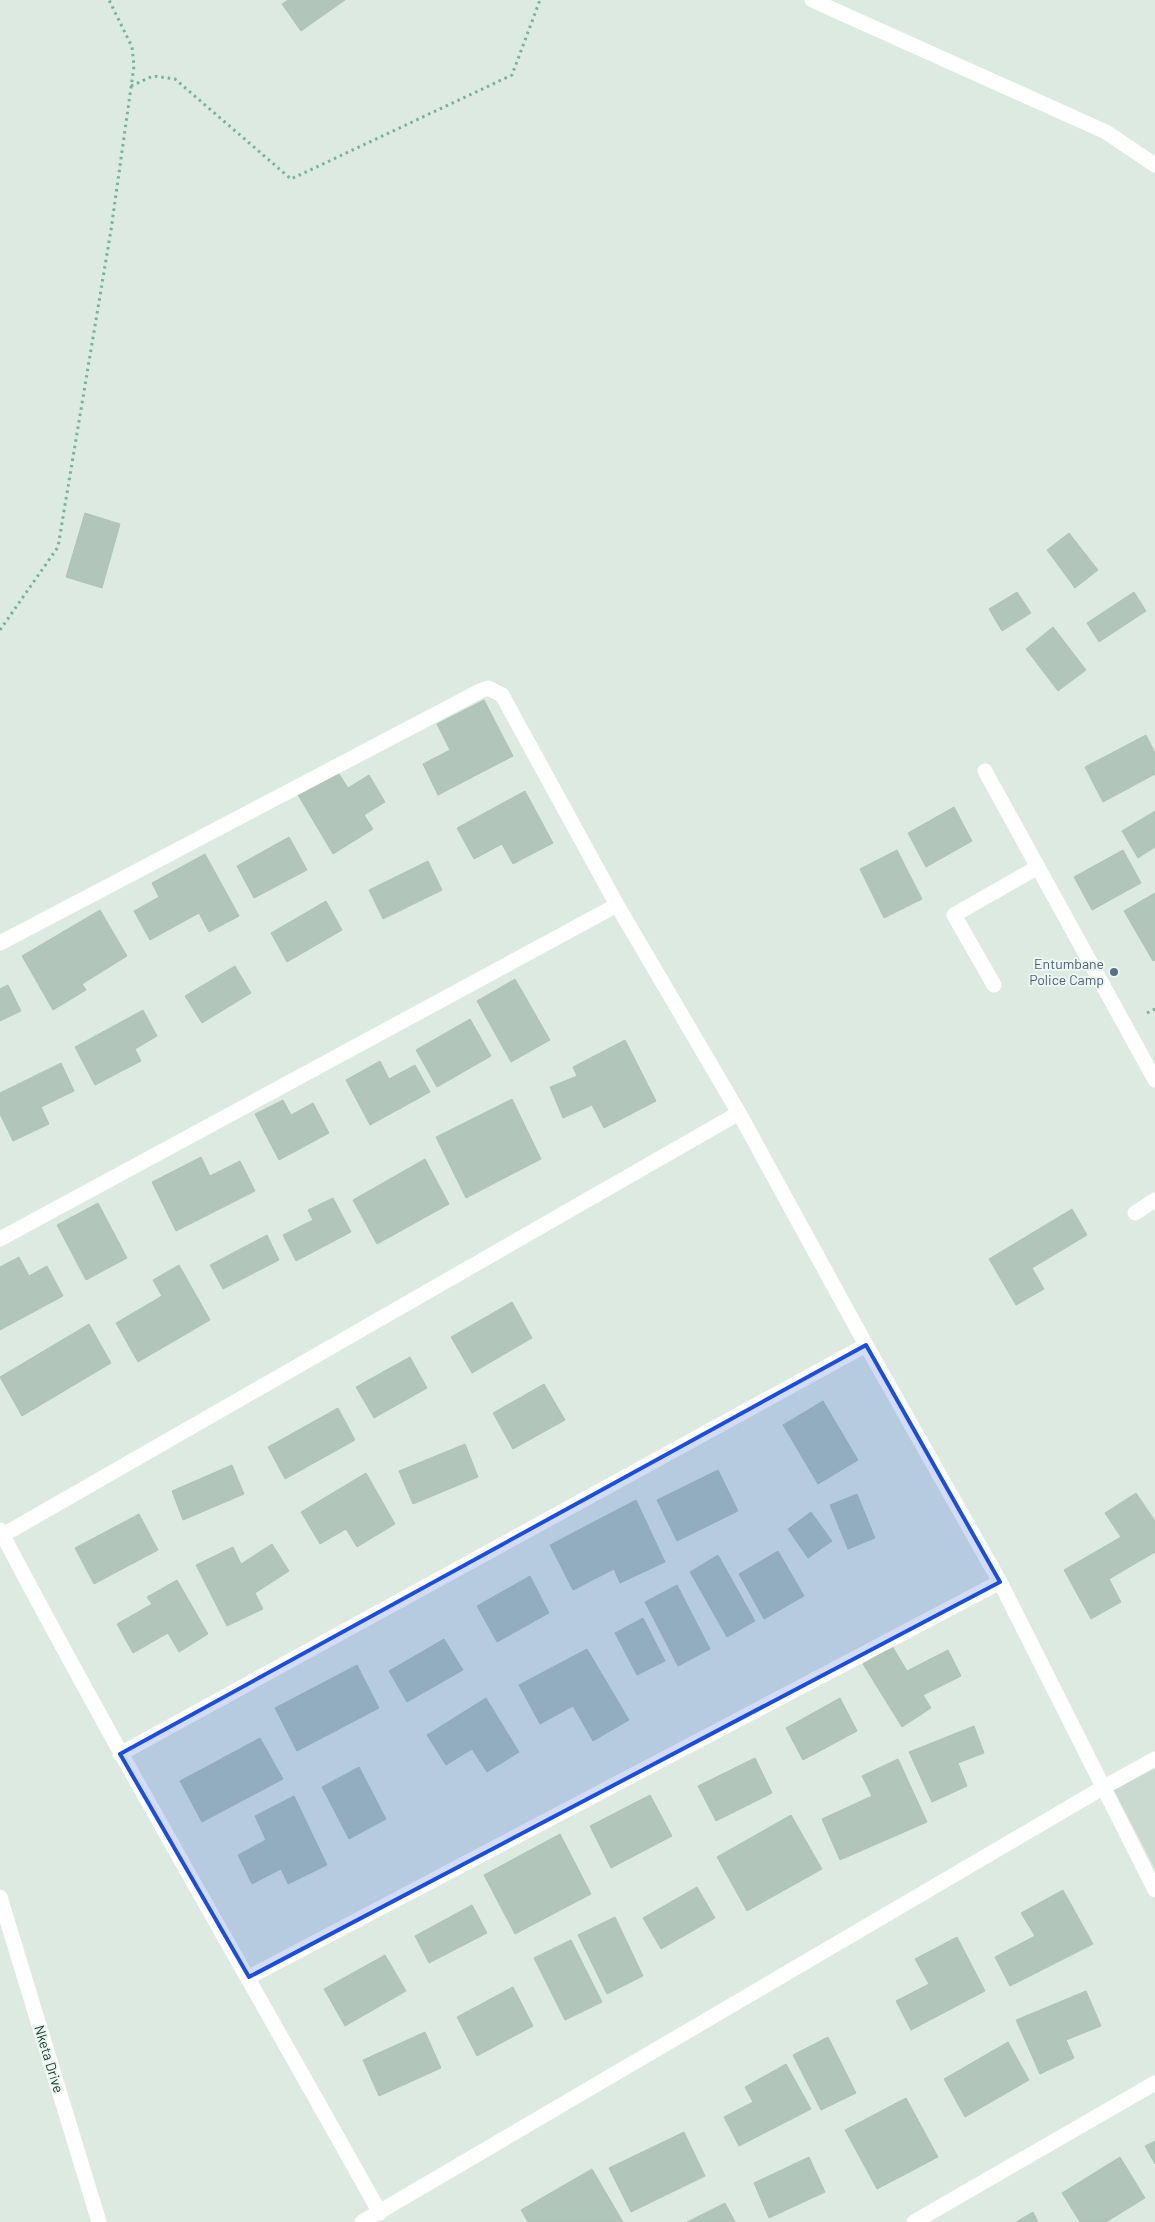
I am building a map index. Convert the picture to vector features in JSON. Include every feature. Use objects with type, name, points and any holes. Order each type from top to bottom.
[{"type":"street","points":[[812,0],[1106,132],[1155,164]]},
{"type":"street","points":[[0,943],[488,688],[502,695],[617,905],[739,1113],[866,1345],[1000,1582],[1155,1890]]},
{"type":"street","points":[[985,771],[1155,1080]]},
{"type":"street","points":[[994,984],[954,915],[1038,867]]},
{"type":"street","points":[[0,1239],[617,905]]},
{"type":"street","points":[[380,2213],[249,1977],[120,1754],[1,1532],[739,1113]]},
{"type":"street","points":[[1135,1213],[1155,1200]]},
{"type":"street","points":[[120,1754],[866,1345]]},
{"type":"street","points":[[249,1977],[1000,1582]]},
{"type":"street","points":[[362,2222],[1104,1787],[1155,1759]]},
{"type":"street","name":"Nketa Drive","points":[[0,1897],[99,2222]]},
{"type":"street","points":[[914,2222],[1155,2083]]},
{"type":"path","points":[[0,630],[58,546],[111,230],[134,66],[132,47],[109,0]]},
{"type":"path","points":[[130,86],[153,76],[175,79],[291,179],[512,75],[540,0]]},
{"type":"highlighted area","points":[[866,1345],[1000,1582],[249,1977],[120,1754]]},
{"type":"shaded area","points":[[1155,1768],[1155,1869],[1114,1790]]},
{"type":"building","points":[[288,0],[345,0],[301,31],[282,4]]},
{"type":"building","points":[[85,513],[120,524],[102,588],[66,577]]},
{"type":"building","points":[[1069,533],[1098,570],[1075,588],[1047,550]]},
{"type":"building","points":[[1017,592],[1031,613],[1002,631],[989,609]]},
{"type":"building","points":[[1134,592],[1146,611],[1099,642],[1087,623]]},
{"type":"building","points":[[1053,627],[1086,670],[1058,691],[1026,649]]},
{"type":"building","points":[[484,700],[513,756],[438,795],[423,764],[450,750],[437,724]]},
{"type":"building","points":[[1146,735],[1155,753],[1155,774],[1103,802],[1085,767]]},
{"type":"building","points":[[337,771],[348,788],[369,775],[385,802],[364,815],[373,829],[333,854],[298,795]]},
{"type":"building","points":[[525,791],[553,843],[513,864],[502,844],[474,859],[457,828]]},
{"type":"building","points":[[954,807],[972,841],[926,867],[908,833]]},
{"type":"building","points":[[1155,811],[1155,847],[1138,858],[1122,831]]},
{"type":"building","points":[[289,837],[307,870],[254,898],[237,866]]},
{"type":"building","points":[[897,850],[922,899],[884,918],[860,869]]},
{"type":"building","points":[[1123,850],[1141,883],[1092,910],[1074,877]]},
{"type":"building","points":[[205,854],[239,916],[209,932],[199,913],[150,940],[134,911],[159,897],[152,883]]},
{"type":"building","points":[[428,861],[442,890],[383,919],[369,890]]},
{"type":"building","points":[[1155,893],[1155,960],[1153,961],[1124,911]]},
{"type":"building","points":[[326,901],[342,930],[287,962],[271,933]]},
{"type":"building","points":[[100,910],[127,956],[82,984],[86,990],[53,1010],[22,956]]},
{"type":"building","points":[[235,966],[251,993],[202,1023],[185,996]]},
{"type":"building","points":[[515,979],[550,1040],[511,1062],[477,1001]]},
{"type":"building","points":[[8,985],[21,1011],[0,1021],[0,989]]},
{"type":"building","points":[[143,1010],[157,1036],[135,1049],[141,1061],[95,1085],[75,1047]]},
{"type":"building","points":[[470,1019],[491,1056],[437,1087],[416,1050]]},
{"type":"building","points":[[625,1040],[656,1101],[604,1128],[592,1105],[563,1118],[550,1087],[577,1076],[573,1067]]},
{"type":"building","points":[[380,1061],[389,1079],[415,1065],[430,1092],[370,1125],[346,1080]]},
{"type":"building","points":[[61,1063],[74,1091],[41,1107],[49,1124],[13,1141],[0,1114],[0,1093]]},
{"type":"building","points":[[512,1099],[541,1159],[466,1198],[436,1137]]},
{"type":"building","points":[[283,1100],[291,1115],[313,1103],[329,1133],[279,1160],[255,1114]]},
{"type":"building","points":[[201,1157],[210,1176],[240,1161],[255,1191],[176,1231],[152,1182]]},
{"type":"building","points":[[425,1159],[449,1204],[377,1244],[353,1200]]},
{"type":"building","points":[[333,1198],[351,1232],[296,1261],[283,1235],[313,1220],[308,1210]]},
{"type":"building","points":[[98,1203],[127,1258],[86,1280],[57,1225]]},
{"type":"building","points":[[1072,1209],[1087,1235],[1032,1268],[1044,1289],[1016,1305],[989,1259]]},
{"type":"building","points":[[267,1235],[279,1260],[223,1289],[210,1265]]},
{"type":"building","points":[[19,1257],[29,1276],[47,1266],[63,1296],[0,1330],[0,1267]]},
{"type":"building","points":[[179,1265],[210,1320],[138,1362],[116,1323],[162,1296],[153,1280]]},
{"type":"building","points":[[512,1302],[532,1338],[472,1373],[451,1337]]},
{"type":"building","points":[[89,1324],[111,1363],[22,1416],[0,1377]]},
{"type":"building","points":[[410,1357],[427,1388],[374,1418],[356,1387]]},
{"type":"building","points":[[544,1384],[565,1420],[513,1449],[493,1413]]},
{"type":"building","points":[[823,1401],[858,1460],[818,1484],[783,1425]]},
{"type":"building","points":[[338,1408],[355,1440],[285,1479],[268,1447]]},
{"type":"building","points":[[465,1444],[478,1477],[413,1504],[399,1471]]},
{"type":"building","points":[[232,1465],[244,1494],[183,1520],[172,1491]]},
{"type":"building","points":[[718,1470],[738,1511],[677,1541],[657,1500]]},
{"type":"building","points":[[366,1473],[395,1524],[357,1547],[346,1529],[320,1544],[301,1512]]},
{"type":"building","points":[[1136,1493],[1155,1521],[1155,1552],[1109,1579],[1121,1602],[1091,1619],[1064,1570],[1121,1537],[1105,1513]]},
{"type":"building","points":[[857,1494],[875,1538],[848,1549],[830,1505]]},
{"type":"building","points":[[636,1500],[665,1562],[620,1583],[614,1569],[573,1590],[550,1545]]},
{"type":"building","points":[[811,1512],[832,1541],[808,1558],[788,1529]]},
{"type":"building","points":[[139,1514],[158,1550],[94,1584],[75,1548]]},
{"type":"building","points":[[272,1544],[289,1571],[255,1593],[263,1609],[227,1626],[196,1565],[233,1547],[241,1564]]},
{"type":"building","points":[[778,1551],[804,1596],[764,1619],[739,1574]]},
{"type":"building","points":[[718,1555],[755,1621],[727,1637],[690,1572]]},
{"type":"building","points":[[530,1576],[549,1613],[497,1642],[477,1606]]},
{"type":"building","points":[[177,1580],[208,1634],[179,1652],[168,1633],[133,1653],[117,1624],[152,1604],[147,1597]]},
{"type":"building","points":[[677,1585],[710,1649],[678,1666],[645,1602]]},
{"type":"building","points":[[643,1618],[665,1661],[637,1675],[615,1633]]},
{"type":"building","points":[[444,1639],[463,1670],[407,1702],[389,1671]]},
{"type":"building","points":[[892,1646],[907,1671],[948,1650],[961,1676],[923,1695],[931,1708],[902,1727],[863,1664]]},
{"type":"building","points":[[587,1649],[629,1720],[593,1741],[573,1706],[540,1724],[519,1685]]},
{"type":"building","points":[[357,1665],[379,1708],[297,1751],[275,1708]]},
{"type":"building","points":[[486,1698],[519,1752],[487,1772],[472,1749],[446,1765],[427,1735]]},
{"type":"building","points":[[840,1698],[857,1731],[803,1760],[786,1728]]},
{"type":"building","points":[[974,1726],[984,1753],[958,1763],[967,1786],[932,1802],[909,1752]]},
{"type":"building","points":[[260,1738],[283,1779],[202,1822],[180,1781]]},
{"type":"building","points":[[755,1758],[772,1793],[716,1821],[698,1786]]},
{"type":"building","points":[[898,1759],[927,1822],[840,1860],[822,1819],[872,1796],[862,1776]]},
{"type":"building","points":[[359,1767],[386,1819],[349,1839],[322,1787]]},
{"type":"building","points":[[650,1795],[672,1836],[611,1868],[590,1826]]},
{"type":"building","points":[[294,1796],[327,1865],[288,1884],[281,1869],[252,1884],[238,1855],[266,1840],[255,1816]]},
{"type":"building","points":[[791,1815],[822,1869],[747,1911],[717,1857]]},
{"type":"building","points":[[560,1834],[591,1894],[515,1934],[484,1875]]},
{"type":"building","points":[[697,1887],[715,1918],[661,1949],[643,1918]]},
{"type":"building","points":[[1063,1890],[1093,1944],[1010,1986],[995,1957],[1035,1936],[1021,1913]]},
{"type":"building","points":[[472,1905],[487,1933],[429,1963],[415,1936]]},
{"type":"building","points":[[615,1917],[643,1976],[607,1994],[578,1935]]},
{"type":"building","points":[[957,1937],[985,1991],[911,2030],[896,2001],[929,1984],[915,1959]]},
{"type":"building","points":[[571,1940],[602,2002],[565,2020],[534,1958]]},
{"type":"building","points":[[385,1955],[406,1991],[345,2026],[324,1989]]},
{"type":"building","points":[[513,1987],[533,2026],[477,2056],[457,2017]]},
{"type":"building","points":[[1086,1991],[1101,2026],[1066,2040],[1074,2058],[1040,2074],[1016,2020]]},
{"type":"building","points":[[425,2032],[441,2068],[379,2096],[363,2060]]},
{"type":"building","points":[[828,2037],[856,2093],[821,2110],[793,2055]]},
{"type":"building","points":[[1008,2042],[1029,2080],[965,2117],[944,2079]]},
{"type":"building","points":[[786,2064],[811,2109],[739,2146],[724,2117],[753,2102],[745,2087]]},
{"type":"building","points":[[906,2098],[938,2157],[877,2189],[845,2130]]},
{"type":"building","points":[[684,2132],[705,2176],[631,2212],[609,2168]]},
{"type":"building","points":[[1155,2141],[1155,2164],[1145,2146]]},
{"type":"building","points":[[809,2157],[825,2192],[769,2218],[754,2183]]},
{"type":"building","points":[[1120,2157],[1145,2198],[1106,2222],[1080,2222],[1062,2193]]},
{"type":"building","points":[[592,2169],[623,2222],[528,2222],[521,2210]]},
{"type":"building","points":[[725,2203],[735,2222],[687,2222]]},
{"type":"building","points":[[1033,2212],[1038,2222],[1016,2222]]},
{"type":"place","name":"Entumbane Police Camp","points":[[1114,972]]}]
